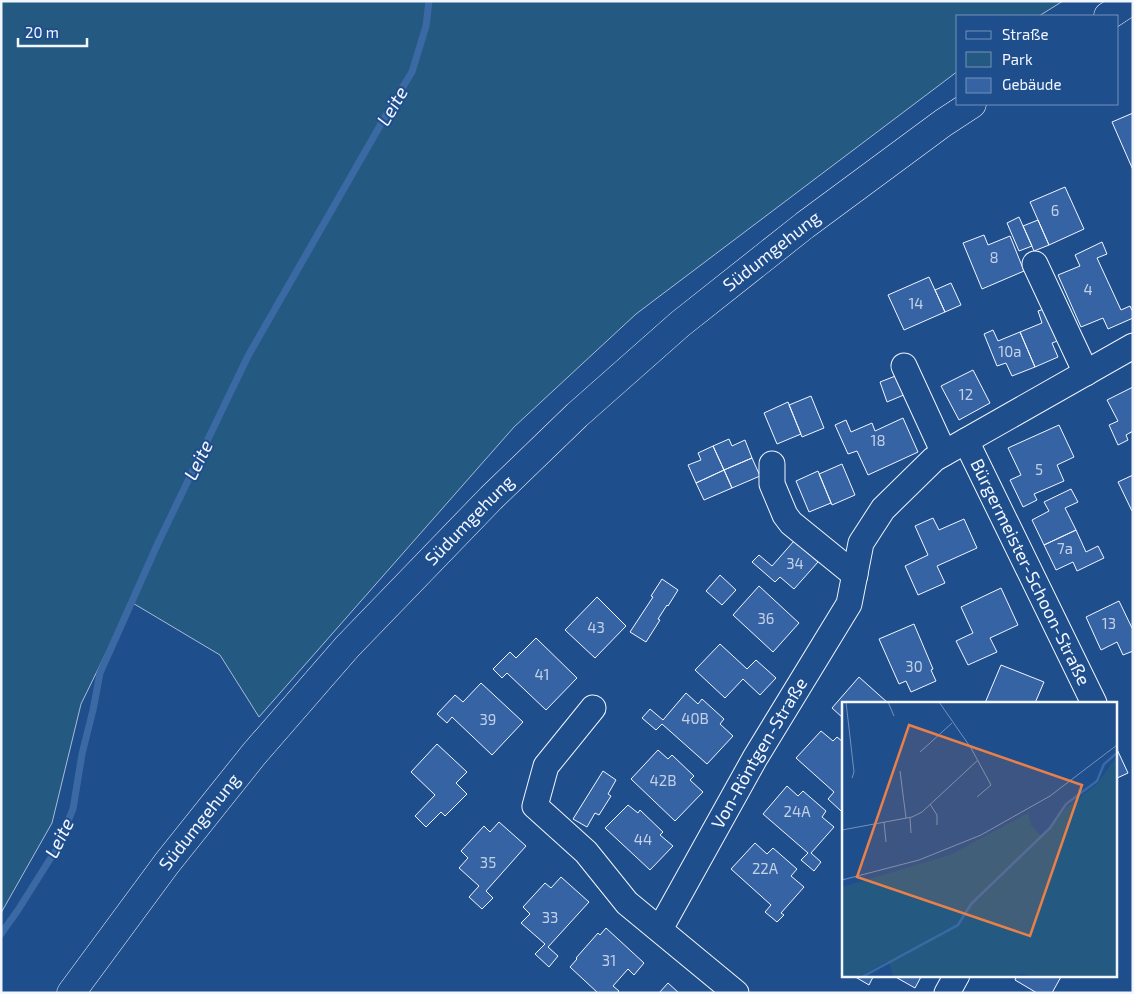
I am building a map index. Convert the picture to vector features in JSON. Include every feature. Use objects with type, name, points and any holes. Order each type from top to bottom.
[{"type":"main road","points":[[1110,15],[1131,1]]},
{"type":"main road","name":"Südumgehung","points":[[71,993],[167,863],[254,754],[348,647],[491,498],[577,415],[680,324],[805,225],[943,123],[970,105]]},
{"type":"street","points":[[1035,264],[1086,373]]},
{"type":"street","name":"Bürgermeister-Schoon-Straße","points":[[861,543],[883,510],[934,459],[1133,346]]},
{"type":"street","points":[[904,366],[944,453]]},
{"type":"street","name":"Bürgermeister-Schoon-Straße","points":[[966,441],[1094,702]]},
{"type":"street","points":[[772,464],[772,484],[785,515],[791,524],[855,575]]},
{"type":"street","name":"Von-Röntgen-Straße","points":[[660,929],[756,758],[849,604],[861,543]]},
{"type":"street","points":[[593,708],[546,766],[535,806],[586,852],[627,903],[736,993]]},
{"type":"street","points":[[947,993],[956,976]]},
{"type":"green space","points":[[1,1],[1063,1],[1041,15],[956,15],[956,73],[636,314],[514,427],[259,717],[220,655],[131,602],[81,704],[52,823],[1,913]]},
{"type":"building","points":[[1133,113],[1133,170],[1112,122]]},
{"type":"building","points":[[1065,187],[1084,229],[1049,245],[1030,202]]},
{"type":"building","points":[[1019,217],[1032,246],[1019,251],[1007,223]]},
{"type":"building","points":[[1038,220],[1049,245],[1034,251],[1023,226]]},
{"type":"building","points":[[984,235],[988,245],[1010,236],[1024,271],[982,289],[963,243]]},
{"type":"building","points":[[1102,242],[1107,254],[1097,258],[1121,310],[1130,306],[1133,318],[1108,329],[1103,318],[1081,327],[1058,275],[1080,266],[1075,255]]},
{"type":"building","points":[[929,277],[945,312],[904,330],[888,295]]},
{"type":"building","points":[[951,283],[961,305],[945,312],[935,290]]},
{"type":"building","points":[[1047,308],[1060,340],[1052,343],[1058,357],[1035,367],[1020,332],[1042,323],[1038,311]]},
{"type":"building","points":[[993,330],[998,341],[1020,332],[1035,367],[1012,376],[1006,363],[997,366],[984,334]]},
{"type":"building","points":[[973,370],[990,403],[959,420],[941,386]]},
{"type":"building","points":[[898,375],[906,394],[887,402],[880,382]]},
{"type":"building","points":[[1133,387],[1133,431],[1126,435],[1128,440],[1118,445],[1109,425],[1118,421],[1107,400]]},
{"type":"building","points":[[811,396],[824,428],[802,437],[789,405]]},
{"type":"building","points":[[788,402],[801,434],[777,444],[764,413]]},
{"type":"building","points":[[903,418],[918,452],[868,475],[857,451],[848,454],[835,425],[846,420],[851,432],[872,423],[875,431]]},
{"type":"building","points":[[1059,425],[1074,457],[1057,465],[1064,481],[1034,494],[1037,500],[1023,507],[1010,480],[1021,475],[1008,448]]},
{"type":"building","points":[[729,439],[732,446],[745,440],[752,458],[724,470],[713,446]]},
{"type":"building","points":[[713,446],[724,470],[696,483],[688,465],[701,460],[698,453]]},
{"type":"building","points":[[752,458],[760,476],[732,488],[724,470]]},
{"type":"building","points":[[842,464],[855,495],[832,505],[819,474]]},
{"type":"building","points":[[724,470],[732,488],[704,500],[696,483]]},
{"type":"building","points":[[818,471],[831,503],[809,512],[796,481]]},
{"type":"building","points":[[1133,475],[1133,510],[1132,511],[1118,482]]},
{"type":"building","points":[[1071,489],[1078,502],[1065,508],[1076,530],[1044,545],[1032,520],[1049,511],[1044,502]]},
{"type":"building","points":[[933,518],[939,530],[964,519],[977,548],[937,566],[945,583],[918,595],[905,566],[928,555],[915,526]]},
{"type":"building","points":[[1076,530],[1086,552],[1098,546],[1104,558],[1077,571],[1073,562],[1056,570],[1044,545]]},
{"type":"building","points":[[794,541],[818,562],[794,589],[780,577],[775,582],[752,562],[759,555],[772,566]]},
{"type":"building","points":[[720,575],[736,590],[722,605],[706,591]]},
{"type":"building","points":[[662,579],[678,590],[658,619],[660,620],[646,642],[630,632],[653,597],[651,596]]},
{"type":"building","points":[[759,586],[799,623],[773,652],[733,615]]},
{"type":"building","points":[[1001,588],[1018,625],[990,638],[997,652],[968,665],[956,641],[973,633],[961,607]]},
{"type":"building","points":[[597,597],[626,626],[595,658],[565,630]]},
{"type":"building","points":[[1119,601],[1133,630],[1133,651],[1123,655],[1117,642],[1101,650],[1086,617]]},
{"type":"building","points":[[914,624],[933,669],[931,670],[936,681],[911,692],[906,681],[899,684],[879,639]]},
{"type":"building","points":[[536,638],[577,678],[546,710],[507,673],[502,678],[493,669],[510,652],[516,658]]},
{"type":"building","points":[[720,644],[747,669],[756,660],[776,678],[760,695],[743,679],[725,698],[695,670]]},
{"type":"building","points":[[1001,665],[1044,682],[1035,702],[985,702]]},
{"type":"building","points":[[859,677],[887,702],[842,702],[842,717],[832,708]]},
{"type":"building","points":[[481,683],[523,722],[492,755],[452,717],[447,723],[437,714],[455,695],[463,702]]},
{"type":"building","points":[[686,693],[698,704],[702,699],[724,719],[720,724],[733,736],[707,764],[662,724],[656,730],[642,718],[650,709],[663,720]]},
{"type":"building","points":[[821,731],[833,741],[837,737],[842,741],[841,811],[828,799],[834,792],[796,758]]},
{"type":"building","points":[[437,744],[467,772],[456,783],[467,794],[445,816],[441,812],[426,827],[415,816],[435,795],[411,772]]},
{"type":"building","points":[[1116,747],[1128,773],[1116,779]]},
{"type":"building","points":[[658,750],[668,759],[672,755],[694,776],[690,780],[703,792],[675,821],[631,779]]},
{"type":"building","points":[[603,771],[616,780],[608,794],[611,796],[599,815],[595,813],[587,827],[573,819]]},
{"type":"building","points":[[787,786],[798,796],[803,791],[826,811],[822,817],[834,827],[811,853],[821,862],[814,871],[801,860],[808,853],[763,814]]},
{"type":"building","points":[[628,805],[638,813],[640,810],[663,832],[660,835],[673,846],[650,870],[605,828]]},
{"type":"building","points":[[499,822],[526,846],[486,891],[493,898],[482,909],[469,897],[479,886],[459,868],[468,858],[461,851],[484,826],[490,832]]},
{"type":"building","points":[[755,843],[767,854],[773,848],[797,869],[791,876],[804,887],[781,913],[784,915],[777,922],[765,912],[771,905],[731,869]]},
{"type":"building","points":[[561,877],[589,902],[548,947],[558,956],[549,967],[535,954],[545,944],[521,923],[530,914],[523,907],[545,883],[551,888]]},
{"type":"building","points":[[606,928],[644,963],[634,975],[628,969],[613,986],[619,991],[617,993],[598,993],[570,967],[598,933],[600,935]]},
{"type":"building","points":[[854,976],[874,976],[869,985]]},
{"type":"building","points":[[894,976],[921,976],[915,988]]},
{"type":"building","points":[[1017,976],[1061,976],[1052,993],[1037,993],[1015,980]]},
{"type":"building","points":[[668,983],[679,993],[659,993]]},
{"type":"waterway","name":"Leite","points":[[1,934],[57,848],[73,809],[82,754],[100,673],[158,543],[248,356],[412,72],[426,26],[429,1]]}]
